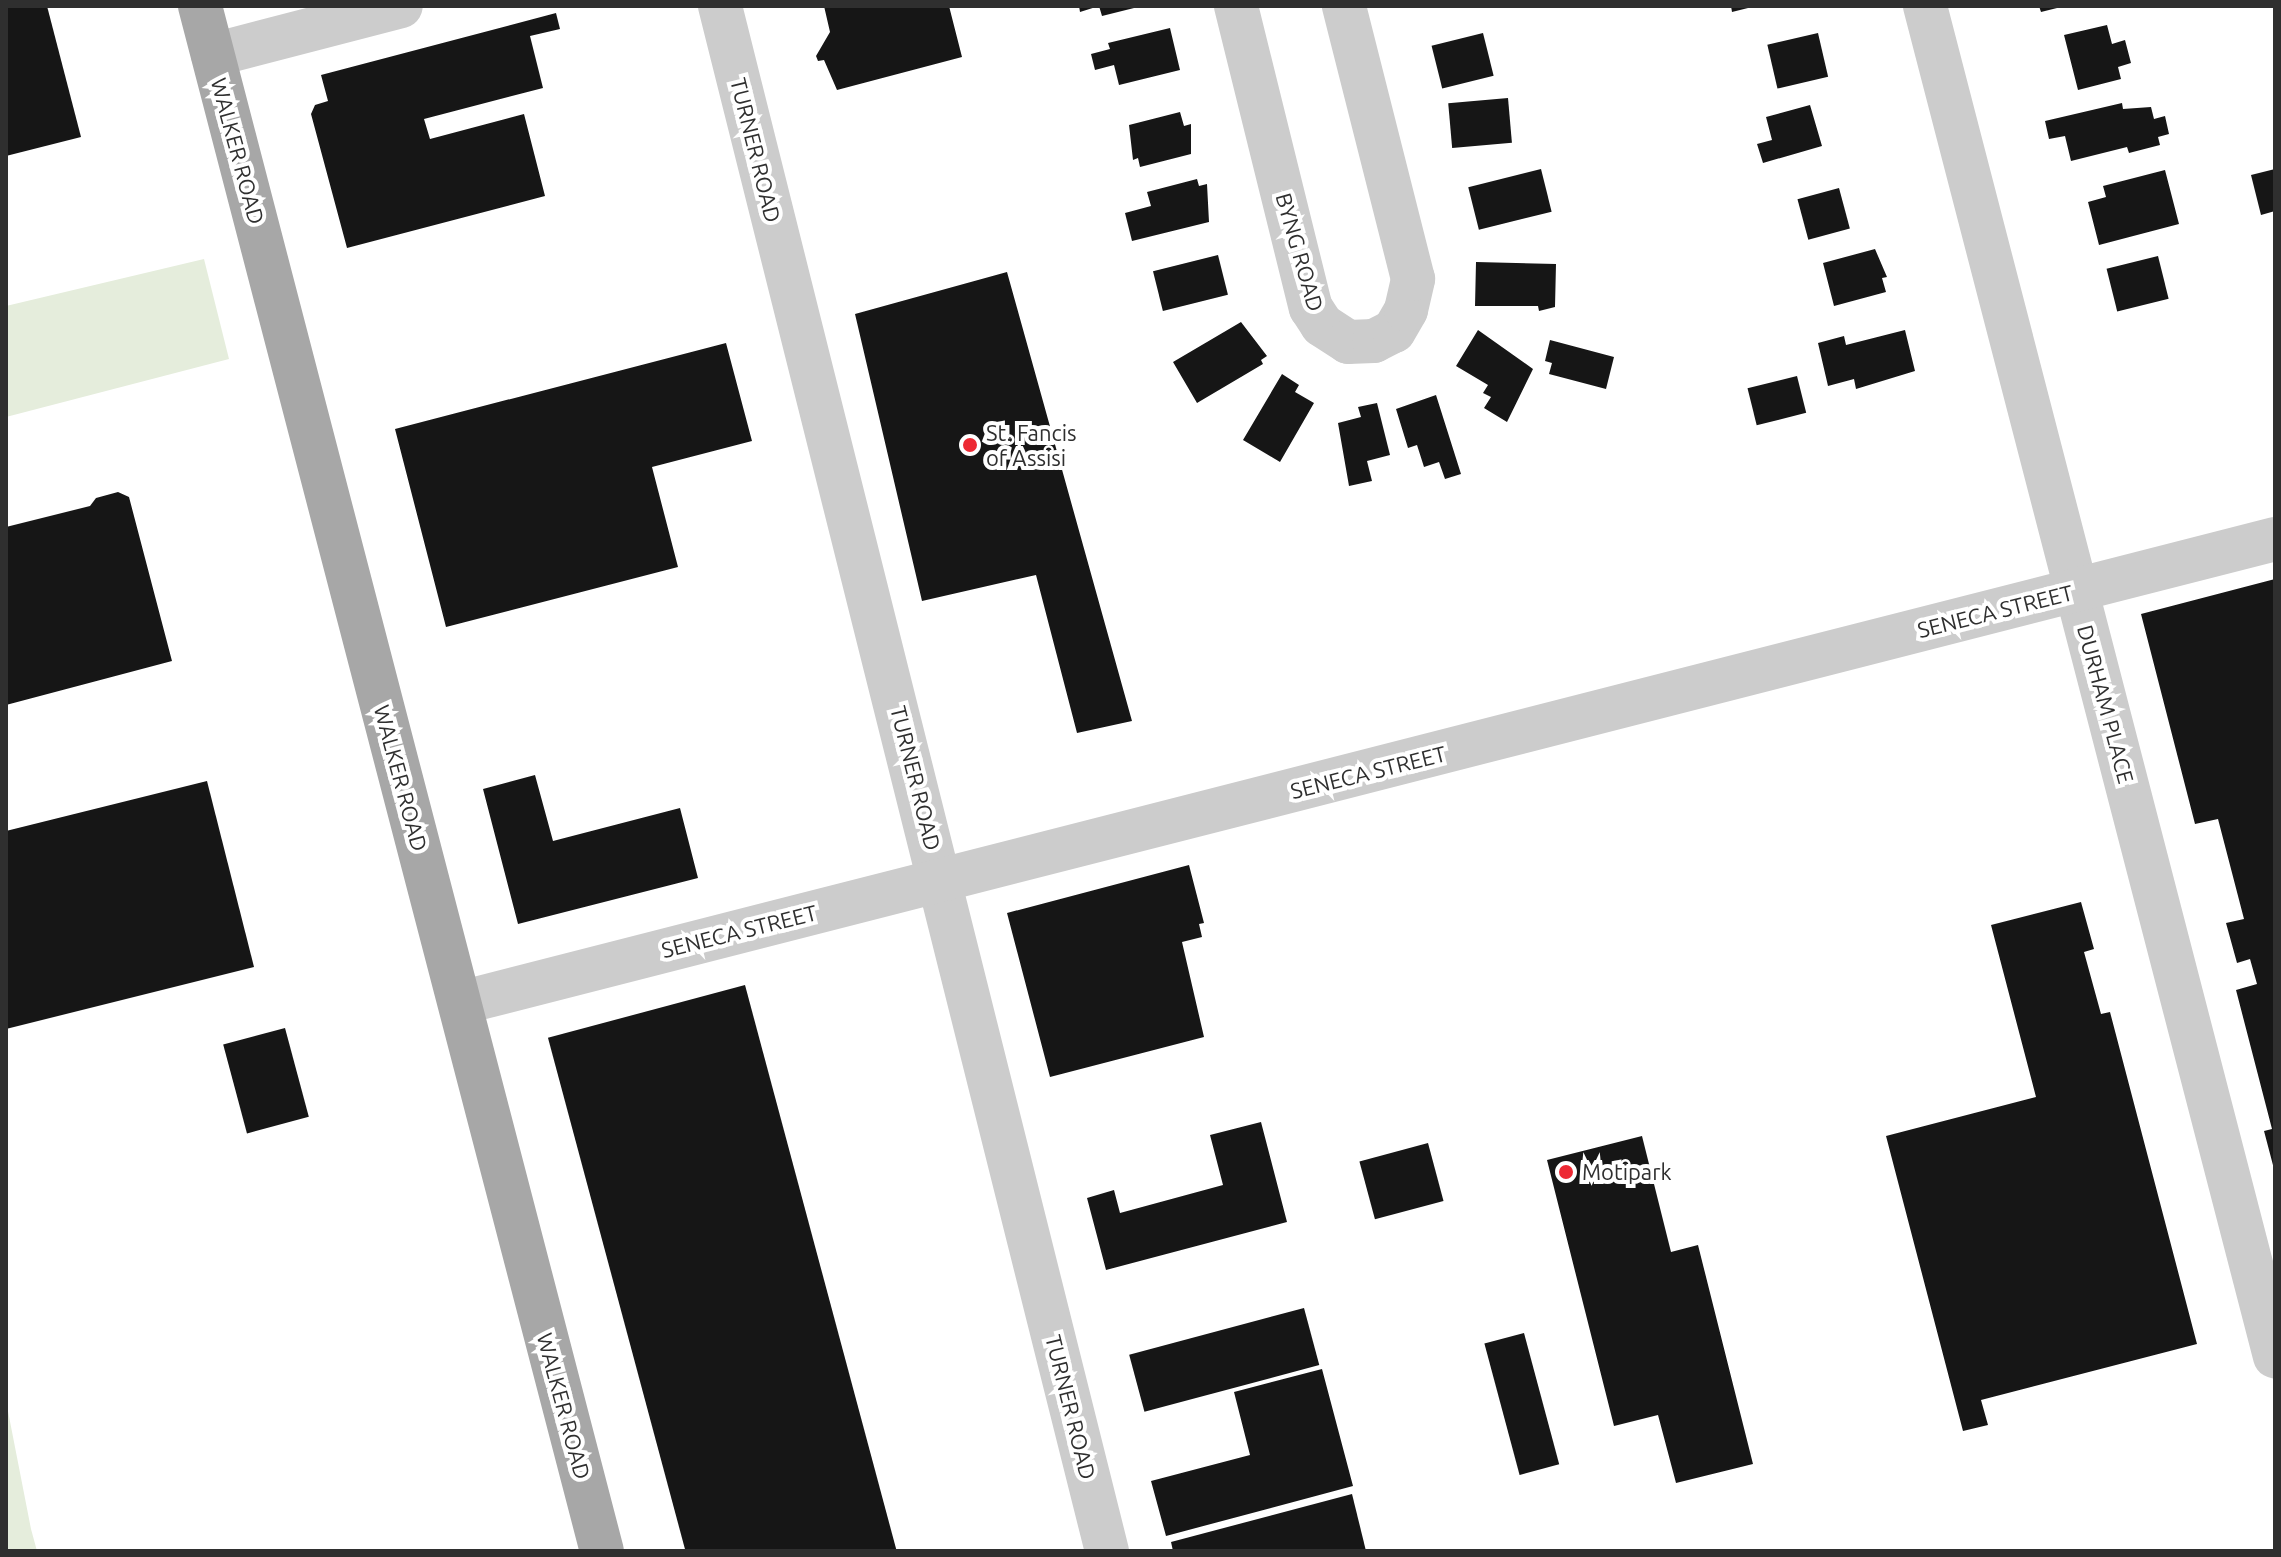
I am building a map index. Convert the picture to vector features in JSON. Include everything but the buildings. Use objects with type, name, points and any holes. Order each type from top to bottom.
[{"type":"main road","name":"WALKER ROAD","points":[[200,6],[602,1551]]},
{"type":"street","points":[[213,55],[401,6]]},
{"type":"street","name":"TURNER ROAD","points":[[720,6],[1107,1551]]},
{"type":"street","name":"BYNG ROAD","points":[[1236,6],[1311,308],[1322,325],[1348,342],[1374,341],[1394,331],[1406,310],[1413,279],[1344,6]]},
{"type":"street","name":"DURHAM PLACE","points":[[1925,6],[2275,1356]]},
{"type":"street","name":"SENECA STREET","points":[[460,1003],[2275,539]]},
{"type":"green space","points":[[204,259],[229,359],[6,417],[6,306]]},
{"type":"green space","points":[[6,1401],[31,1529],[37,1551],[6,1551]]},
{"type":"place","name":"St. Fancis of Assisi","points":[[970,445]]},
{"type":"place","name":"Motipark","points":[[1566,1172]]}]
